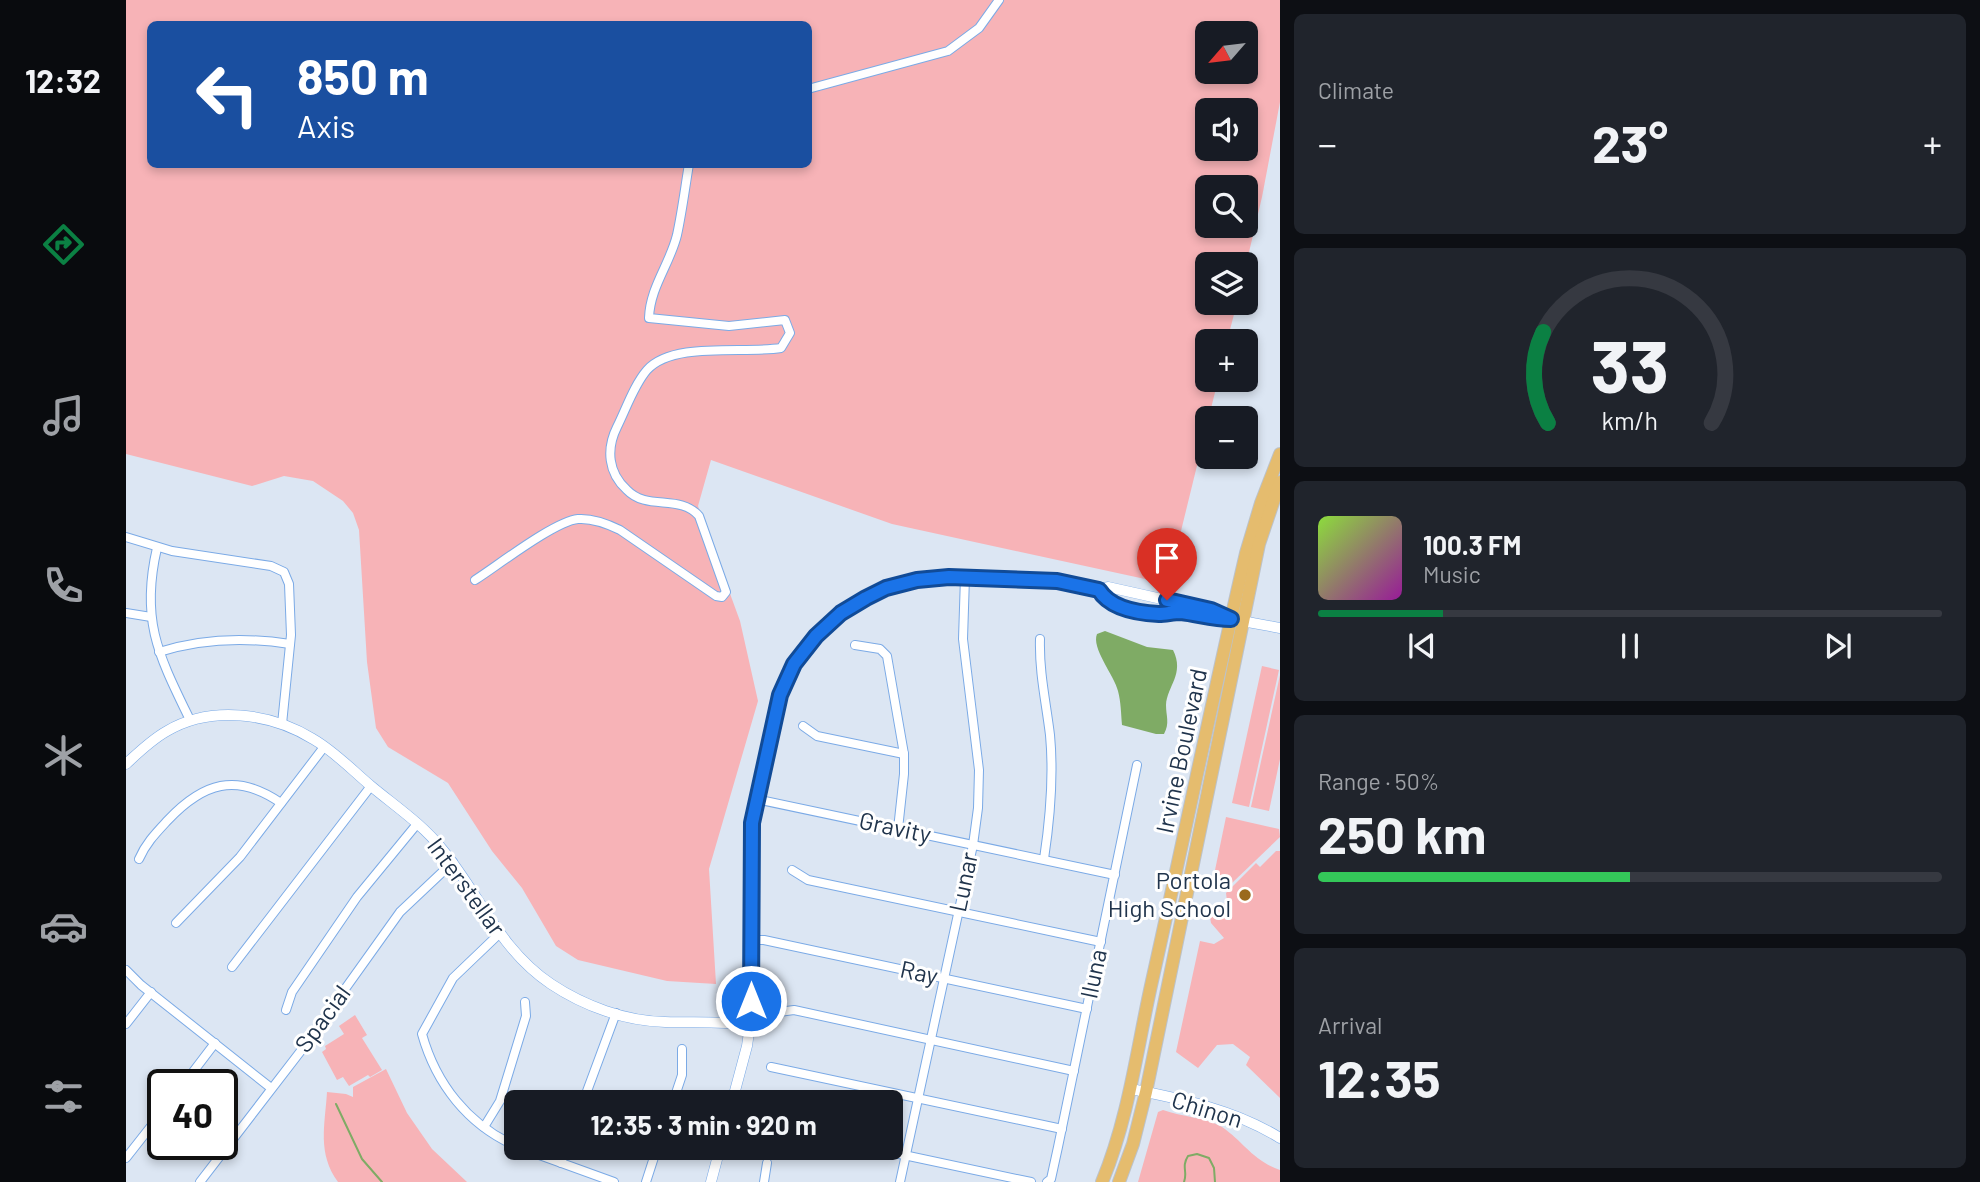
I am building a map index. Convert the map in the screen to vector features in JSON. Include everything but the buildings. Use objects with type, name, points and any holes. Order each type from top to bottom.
[{"type":"main road","name":"Irvine Boulevard","points":[[1119,1182],[1133,1144],[1146,1092],[1254,524],[1280,454]]},
{"type":"main road","name":"Irvine Boulevard","points":[[1102,1182],[1114,1154],[1131,1089],[1189,818],[1237,620],[1280,482]]},
{"type":"street","points":[[812,88],[948,51],[979,28],[999,0]]},
{"type":"street","points":[[475,580],[560,525],[579,519],[603,521],[716,596],[722,597],[726,592],[699,516],[694,510],[685,505],[637,498],[617,479],[611,464],[612,436],[644,373],[657,361],[683,353],[781,348],[790,334],[785,320],[729,326],[649,318],[655,286],[676,237],[688,168]]},
{"type":"street","points":[[126,537],[157,548],[271,566],[284,572],[289,584],[290,644],[282,724]]},
{"type":"street","points":[[157,548],[150,582],[151,617],[159,652],[190,720]]},
{"type":"street","points":[[735,1090],[750,1026],[750,840],[756,799],[780,695],[794,664],[816,636],[841,613],[886,588],[917,580],[965,577],[1057,581],[1099,590],[1108,587],[1134,591],[1144,596],[1211,610],[1237,620]]},
{"type":"street","name":"Lunar","points":[[900,1182],[978,808],[979,770],[963,639],[965,577]]},
{"type":"street","points":[[1099,590],[1103,597],[1110,601],[1140,612],[1182,612],[1210,619],[1237,620],[1280,628]]},
{"type":"street","points":[[1140,612],[1144,596]]},
{"type":"street","points":[[126,613],[151,617]]},
{"type":"street","points":[[1040,639],[1039,665],[1052,762],[1044,859]]},
{"type":"street","points":[[159,652],[213,640],[261,640],[290,644]]},
{"type":"street","points":[[855,645],[880,649],[887,656],[904,754],[898,829]]},
{"type":"street","name":"Interstellar","points":[[126,764],[150,742],[169,729],[190,720],[229,715],[251,717],[302,732],[428,833],[453,862],[499,934],[526,963],[552,985],[590,1004],[649,1021],[750,1026]]},
{"type":"street","points":[[803,726],[817,736],[904,754]]},
{"type":"street","points":[[176,923],[240,857],[324,747]]},
{"type":"street","name":"Iluna","points":[[1047,1182],[1051,1179],[1062,1129],[1137,765]]},
{"type":"street","points":[[139,859],[145,844],[189,799],[203,790],[237,785],[254,787],[281,803]]},
{"type":"street","points":[[232,967],[371,786]]},
{"type":"street","name":"Gravity","points":[[756,799],[1115,875]]},
{"type":"street","points":[[286,1010],[292,992],[357,897],[417,824]]},
{"type":"street","name":"Spacial","points":[[200,1182],[300,1052],[400,912],[453,862]]},
{"type":"street","points":[[792,870],[808,880],[1101,942]]},
{"type":"street","points":[[499,934],[453,978],[422,1034],[428,1055],[451,1094],[466,1113],[504,1141]]},
{"type":"street","name":"Ray","points":[[750,940],[764,940],[1087,1009]]},
{"type":"street","points":[[126,970],[271,1088]]},
{"type":"street","points":[[126,1024],[151,992]]},
{"type":"street","points":[[484,1127],[500,1101],[526,1016],[525,1002]]},
{"type":"street","points":[[779,1012],[794,1010],[1074,1070]]},
{"type":"street","points":[[587,1090],[616,1013]]},
{"type":"street","points":[[195,1069],[215,1044]]},
{"type":"street","points":[[677,1090],[682,1075],[682,1049]]},
{"type":"street","points":[[771,1067],[1062,1129]]},
{"type":"street","name":"Chinon","points":[[1131,1089],[1210,1108],[1264,1128],[1280,1138]]},
{"type":"street","points":[[126,1157],[147,1131]]},
{"type":"street","points":[[905,1155],[1031,1182]]},
{"type":"street","points":[[553,1160],[614,1182]]},
{"type":"street","points":[[646,1182],[653,1160]]},
{"type":"street","points":[[711,1182],[717,1160]]},
{"type":"street","points":[[764,1182],[767,1163]]},
{"type":"shaded area","points":[[126,0],[1280,0],[1280,102],[1258,214],[1258,175],[1195,175],[1195,238],[1252,238],[1249,252],[1195,252],[1195,315],[1234,315],[1230,329],[1195,329],[1195,392],[1215,392],[1212,406],[1195,406],[1196,469],[1168,584],[892,524],[711,460],[698,506],[740,621],[758,701],[709,869],[716,984],[667,981],[578,960],[556,946],[522,888],[492,851],[448,783],[388,747],[376,728],[367,662],[359,530],[353,513],[343,501],[313,481],[284,476],[252,486],[126,454]]},
{"type":"shaded area","points":[[1105,631],[1147,647],[1173,650],[1177,666],[1167,698],[1164,734],[1122,725],[1118,691],[1097,647],[1097,634]]},
{"type":"shaded area","points":[[1262,666],[1279,670],[1249,807],[1232,803]]},
{"type":"shaded area","points":[[1280,675],[1280,759],[1269,811],[1251,807]]},
{"type":"shaded area","points":[[1226,817],[1279,829],[1280,837],[1232,883],[1214,875]]},
{"type":"shaded area","points":[[1276,851],[1280,851],[1280,1098],[1246,1065],[1250,1057],[1233,1044],[1217,1045],[1198,1068],[1176,1052],[1200,941],[1214,944],[1224,938],[1211,923],[1210,917],[1227,901],[1226,893],[1256,863],[1260,867]]},
{"type":"shaded area","points":[[355,1015],[367,1035],[362,1038],[382,1070],[349,1086],[343,1077],[337,1080],[322,1052],[326,1049],[325,1046],[344,1034],[339,1026]]},
{"type":"shaded area","points":[[386,1069],[407,1113],[432,1149],[467,1182],[338,1182],[331,1171],[325,1149],[327,1092],[353,1097],[353,1087]]},
{"type":"shaded area","points":[[1163,1110],[1222,1127],[1255,1156],[1280,1170],[1280,1182],[1138,1182],[1158,1112]]},
{"type":"waterway","points":[[336,1104],[362,1159],[382,1182]]},
{"type":"waterway","points":[[1184,1182],[1186,1160],[1188,1156],[1197,1154],[1209,1158],[1214,1168],[1215,1182]]},
{"type":"place","name":"Portola High School","points":[[1245,895]]},
{"type":"route","points":[[751,1001],[750,840],[758,792],[780,695],[794,664],[828,624],[852,606],[886,588],[917,580],[949,577],[1057,581],[1099,590],[1106,599],[1130,610],[1157,614],[1182,612],[1210,619],[1231,619],[1211,610],[1167,600]]}]
